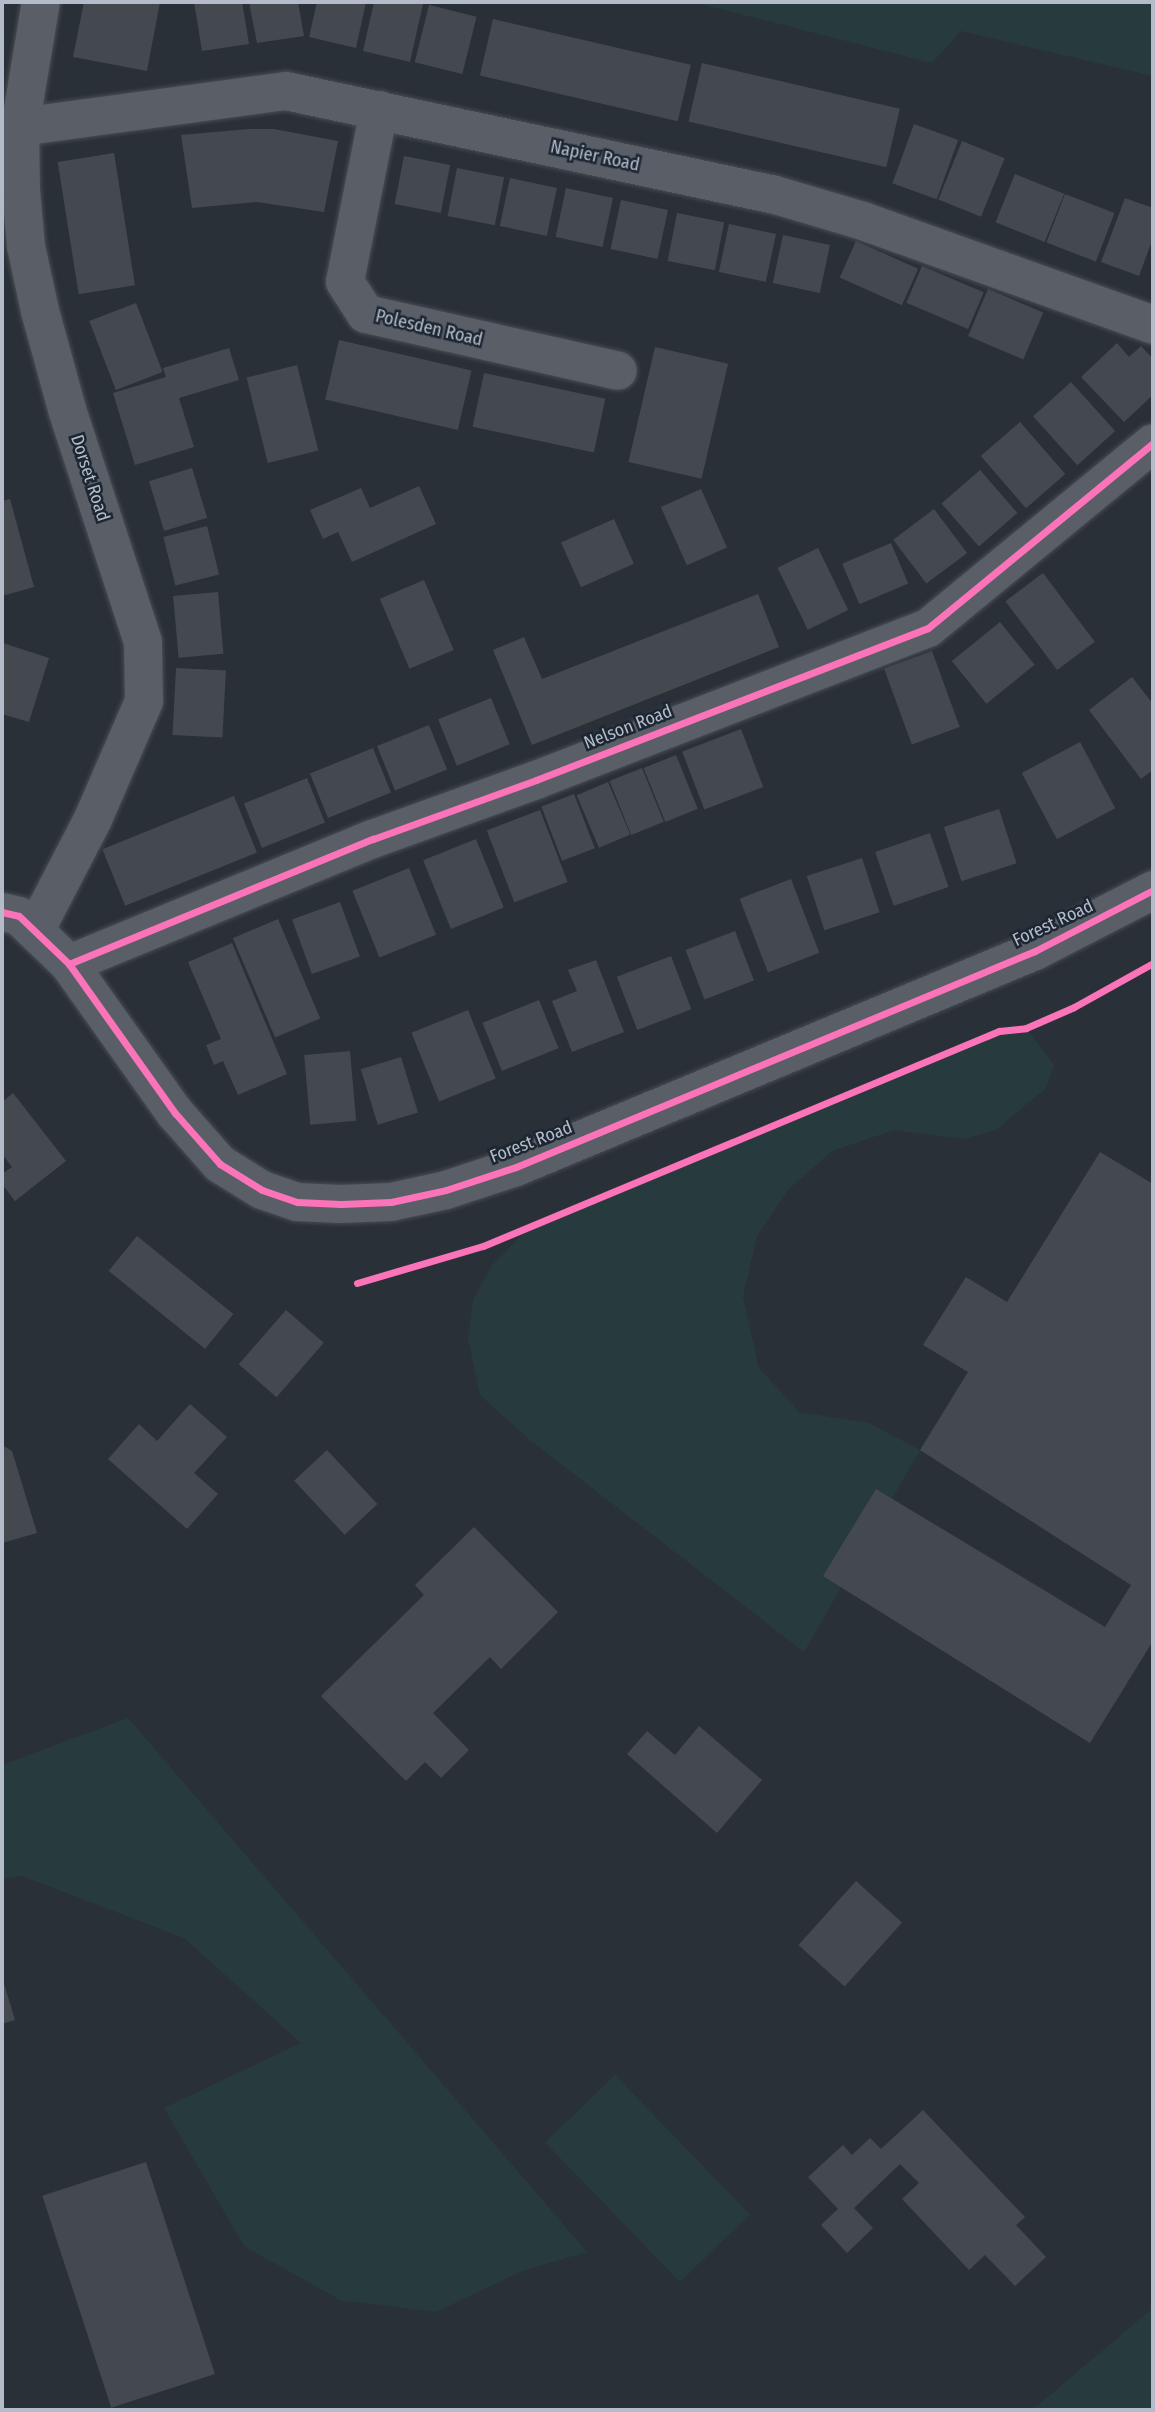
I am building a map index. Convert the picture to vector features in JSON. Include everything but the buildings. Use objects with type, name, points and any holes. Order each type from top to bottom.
[{"type":"street","name":"Dorset Road","points":[[35,931],[93,819],[144,701],[144,642],[67,409],[40,311],[26,246],[21,190],[20,127],[41,2]]},
{"type":"street","name":"Napier Road","points":[[20,127],[286,91],[772,194],[863,221],[1153,325]]},
{"type":"street","name":"Polesden Road","points":[[379,110],[345,282],[366,314],[618,370]]},
{"type":"street","name":"Nelson Road","points":[[69,964],[373,839],[536,780],[928,628],[1153,443]]},
{"type":"street","name":"Forest Road","points":[[2,912],[19,916],[69,964],[174,1113],[220,1164],[262,1190],[297,1202],[391,1202],[446,1190],[516,1167],[1035,951],[1153,890]]},
{"type":"green space","points":[[693,2],[1153,2],[1153,76],[961,31],[932,63]]},
{"type":"green space","points":[[1026,1028],[1054,1065],[1046,1088],[996,1130],[963,1139],[894,1130],[832,1151],[788,1190],[757,1236],[743,1297],[759,1368],[799,1412],[869,1423],[920,1450],[804,1652],[530,1440],[480,1395],[468,1339],[473,1300],[492,1265],[531,1226],[999,1031]]},
{"type":"green space","points":[[128,1718],[587,2252],[522,2271],[436,2312],[340,2300],[244,2246],[164,2108],[301,2043],[184,1938],[22,1876],[2,1879],[2,1765]]},
{"type":"green space","points":[[615,2075],[750,2215],[680,2282],[545,2142]]},
{"type":"green space","points":[[1153,2308],[1153,2410],[1032,2410]]},
{"type":"cycle path","points":[[69,964],[373,839],[536,780],[928,628],[1153,443]]},
{"type":"cycle path","points":[[2,912],[19,916],[69,964],[175,1113],[220,1164],[262,1190],[297,1202],[341,1204],[391,1202],[446,1190],[516,1167],[1035,951],[1153,890]]},
{"type":"cycle path","points":[[357,1283],[483,1246],[999,1031],[1026,1028],[1074,1007],[1153,963]]}]
